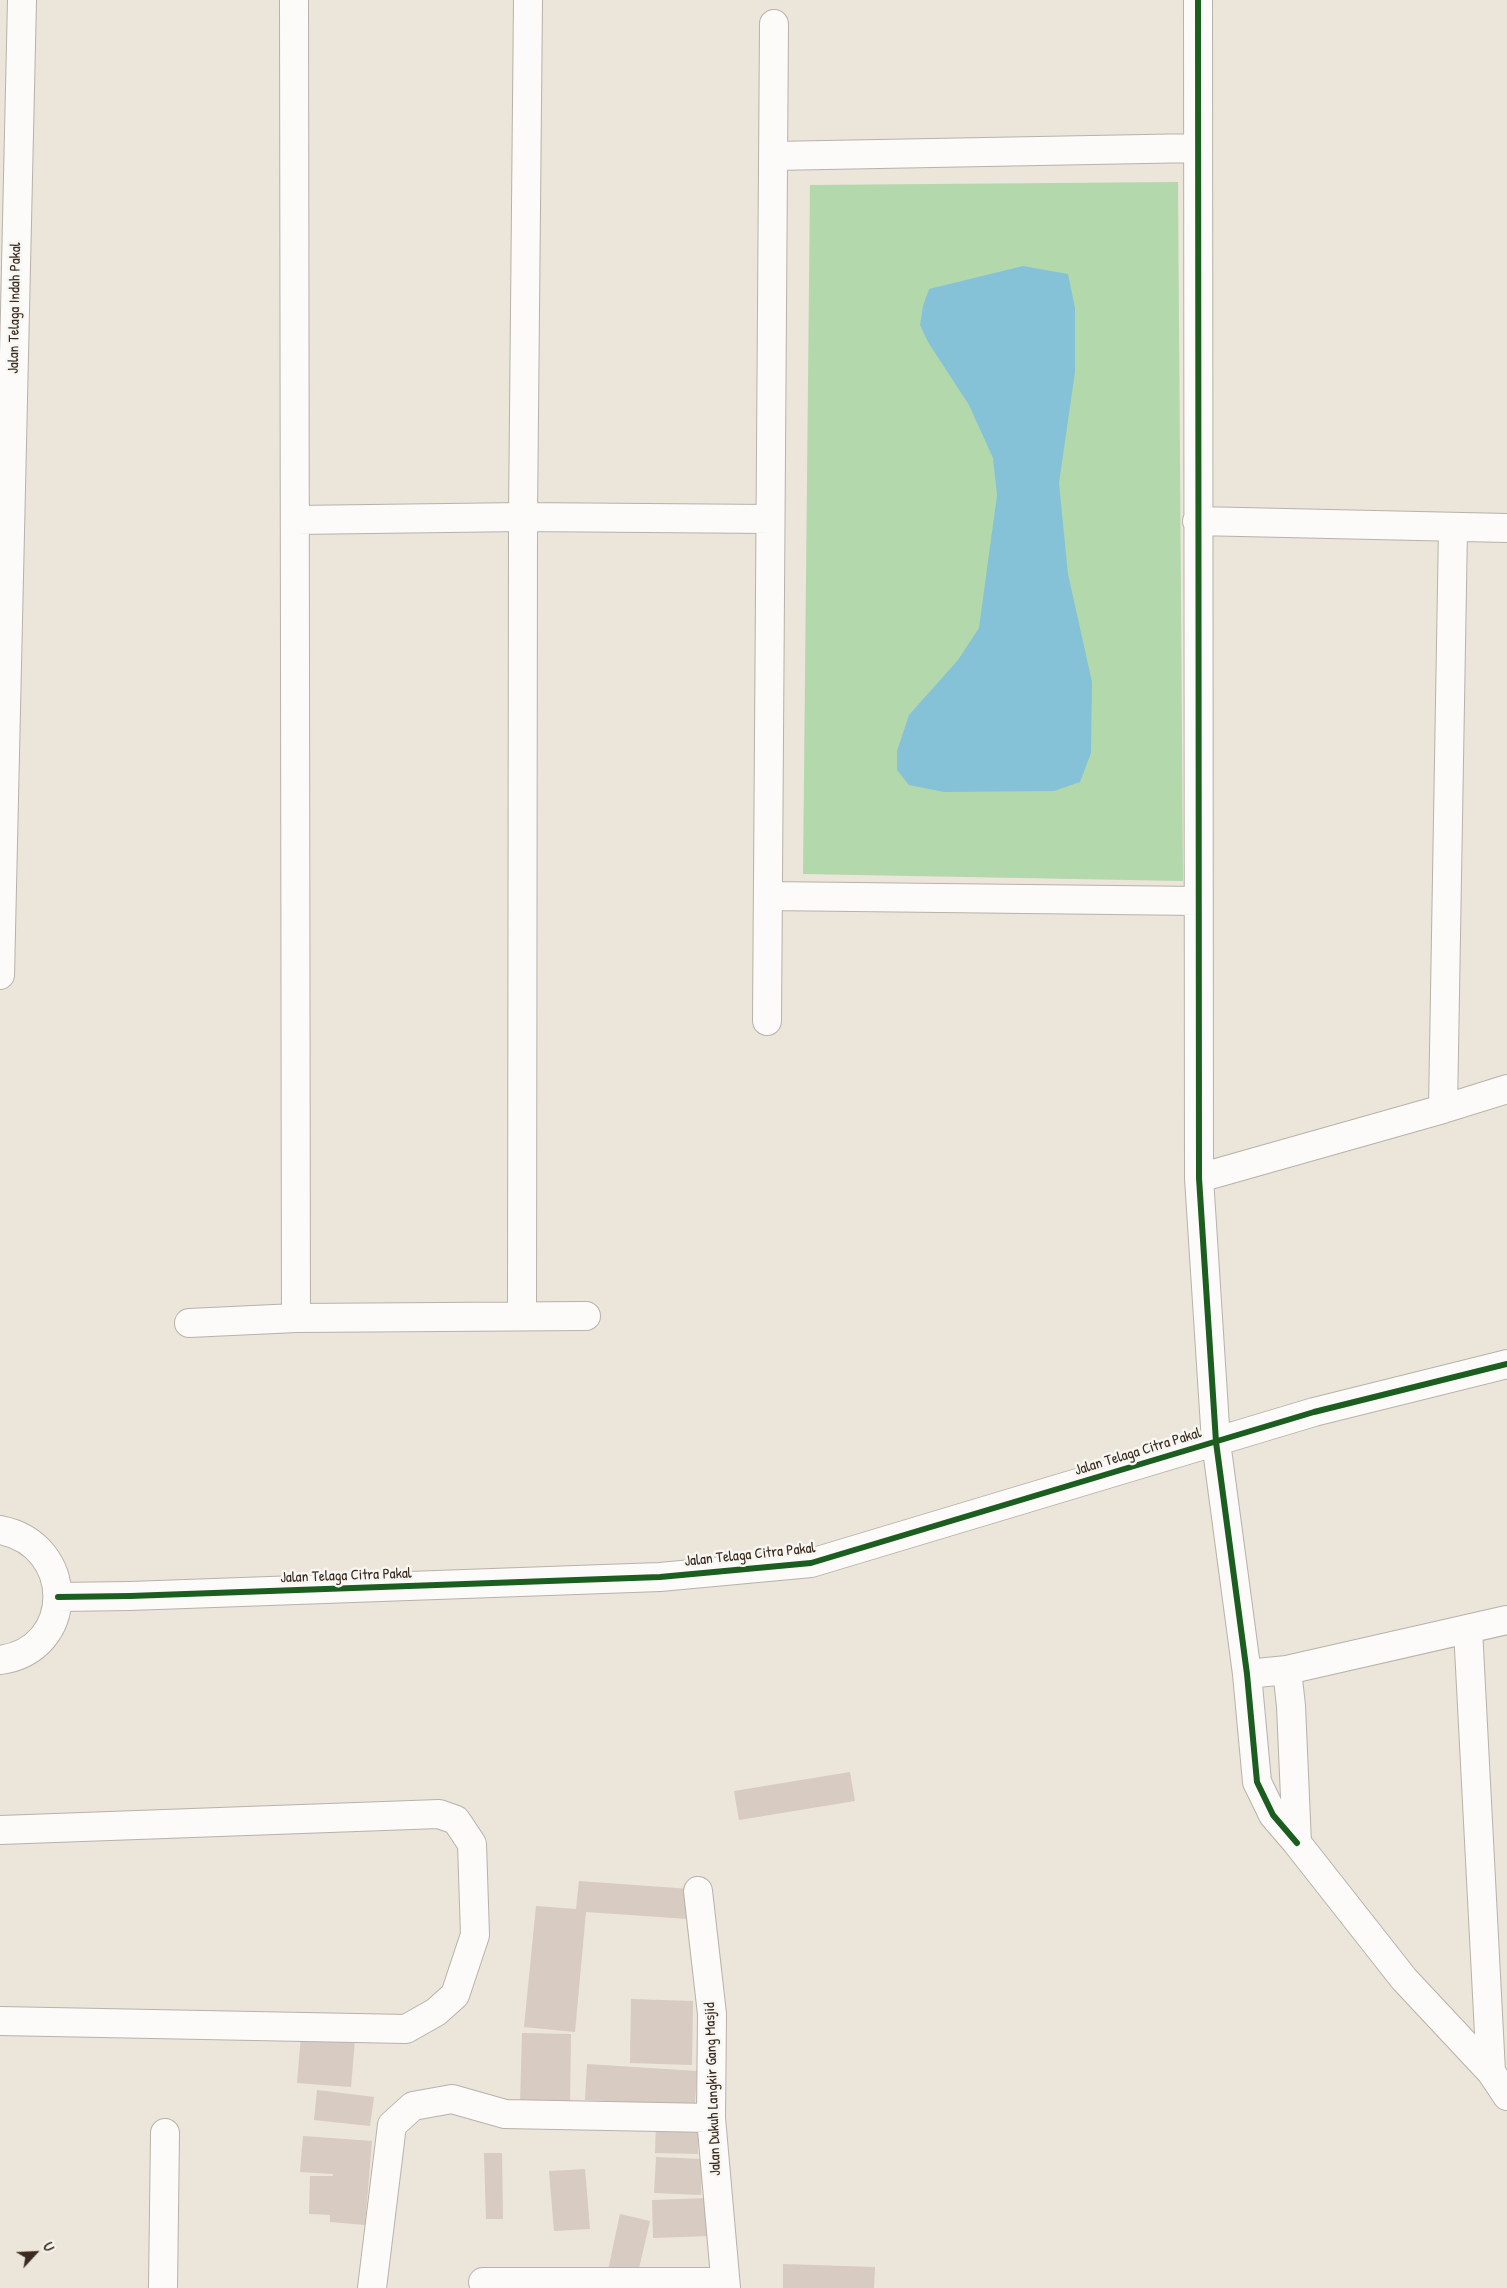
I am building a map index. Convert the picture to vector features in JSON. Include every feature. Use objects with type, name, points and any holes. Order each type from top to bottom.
[{"type":"street","name":"Jalan Telaga Indah Pakal","points":[[0,975],[22,0]]},
{"type":"street","points":[[294,0],[296,1318]]},
{"type":"street","points":[[522,1316],[524,517],[528,0]]},
{"type":"street","points":[[1198,0],[1198,1178],[1216,1442],[1247,1674],[1256,1782],[1274,1815],[1404,1979],[1491,2072],[1507,2096]]},
{"type":"street","points":[[768,1021],[774,24]]},
{"type":"street","points":[[773,156],[1198,148]]},
{"type":"street","points":[[294,520],[524,517],[770,519]]},
{"type":"street","points":[[1198,521],[1507,528]]},
{"type":"street","points":[[1443,1110],[1453,528]]},
{"type":"street","points":[[768,896],[1198,901]]},
{"type":"street","points":[[1198,1178],[1443,1110],[1507,1089]]},
{"type":"street","points":[[189,1323],[296,1318],[586,1316]]},
{"type":"street","name":"Jalan Telaga Citra Pakal","points":[[58,1597],[140,1596],[660,1577],[811,1563],[1314,1412],[1507,1364]]},
{"type":"street","points":[[0,1530],[14,1533],[32,1543],[46,1558],[55,1576],[58,1597],[54,1618],[45,1635],[30,1650],[11,1659],[0,1660]]},
{"type":"street","points":[[1247,1674],[1287,1670],[1507,1620]]},
{"type":"street","points":[[1468,1629],[1491,2072]]},
{"type":"street","points":[[1287,1670],[1291,1706],[1297,1843]]},
{"type":"street","points":[[0,1830],[439,1814],[456,1820],[472,1844],[475,1936],[455,1995],[436,2012],[406,2029],[0,2021]]},
{"type":"street","name":"Jalan Dukuh Langkir Gang Masjid","points":[[698,1891],[712,2014],[711,2118],[725,2285]]},
{"type":"street","points":[[372,2288],[392,2125],[413,2106],[452,2099],[505,2114],[711,2118]]},
{"type":"street","points":[[163,2288],[166,2133]]},
{"type":"street","points":[[483,2282],[725,2285]]},
{"type":"green space","points":[[1178,182],[1183,881],[803,874],[810,185]]},
{"type":"water","points":[[1023,266],[1068,274],[1075,308],[1075,372],[1059,483],[1068,574],[1092,682],[1091,753],[1080,782],[1054,791],[944,792],[909,785],[897,770],[897,751],[909,715],[958,660],[979,628],[997,495],[993,458],[969,405],[928,342],[920,325],[923,306],[929,289]]},
{"type":"building","points":[[850,1772],[855,1801],[739,1820],[734,1791]]},
{"type":"building","points":[[579,1881],[690,1889],[689,1919],[586,1912],[575,2032],[524,2027],[536,1906],[576,1909]]},
{"type":"building","points":[[631,1999],[693,2001],[692,2065],[630,2063]]},
{"type":"building","points":[[522,2033],[571,2034],[570,2106],[520,2104]]},
{"type":"building","points":[[301,2035],[355,2039],[351,2087],[297,2083]]},
{"type":"building","points":[[587,2064],[697,2071],[695,2105],[585,2100]]},
{"type":"building","points":[[317,2090],[374,2097],[370,2126],[314,2120]]},
{"type":"building","points":[[656,2122],[699,2124],[698,2154],[655,2153]]},
{"type":"building","points":[[303,2136],[372,2141],[365,2225],[330,2222],[330,2215],[309,2214],[310,2176],[333,2176],[333,2174],[300,2172]]},
{"type":"building","points":[[484,2153],[502,2153],[503,2219],[486,2219]]},
{"type":"building","points":[[656,2157],[702,2159],[701,2195],[654,2193]]},
{"type":"building","points":[[585,2169],[590,2229],[554,2231],[549,2171]]},
{"type":"building","points":[[708,2198],[709,2236],[653,2238],[652,2200]]},
{"type":"building","points":[[620,2214],[650,2221],[637,2277],[608,2270]]},
{"type":"building","points":[[783,2264],[875,2267],[874,2288],[783,2288]]},
{"type":"cycle path","points":[[1198,0],[1199,1178],[1216,1442],[1247,1674],[1257,1782],[1273,1815],[1297,1843]]},
{"type":"cycle path","points":[[58,1597],[660,1577],[811,1563],[1314,1412],[1507,1364]]}]
